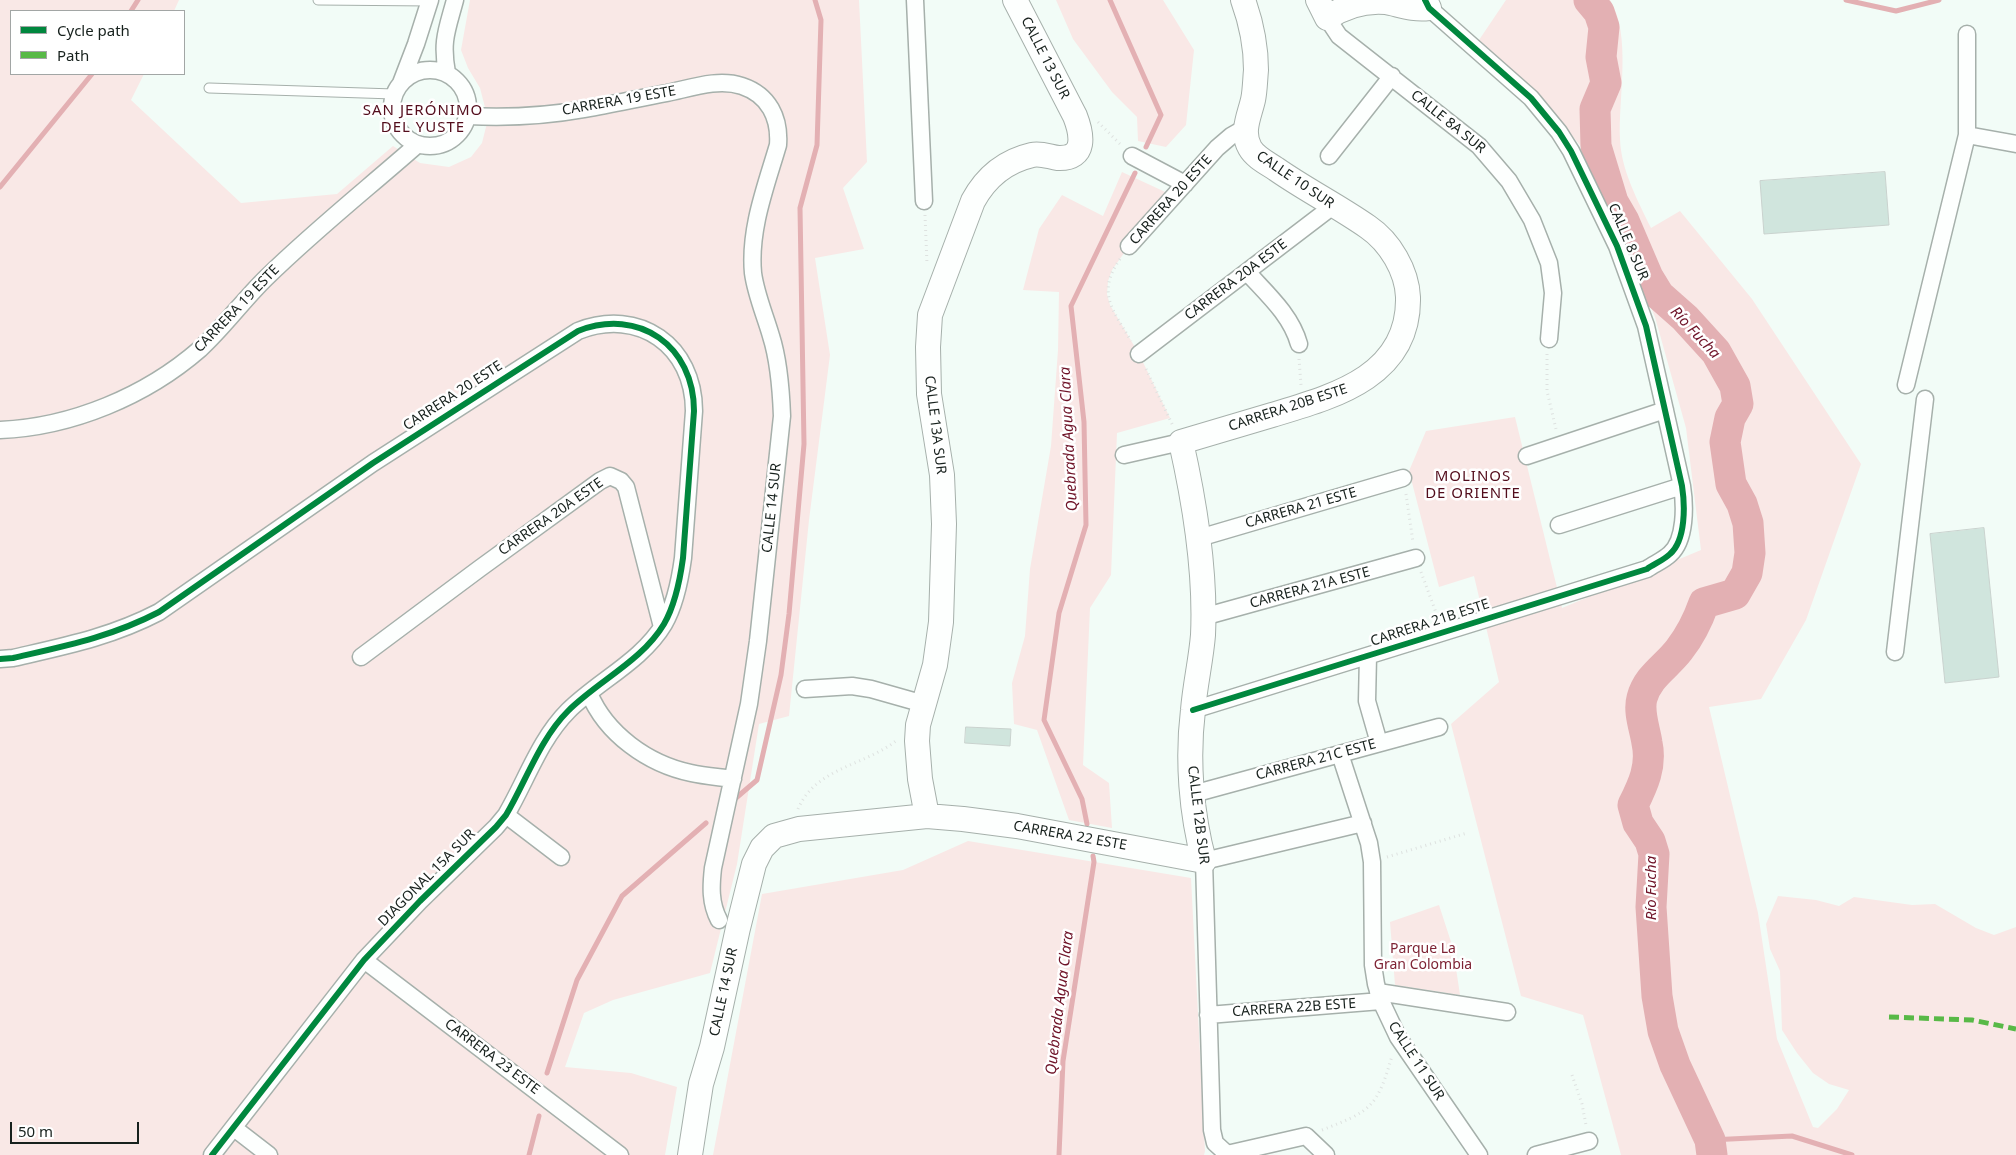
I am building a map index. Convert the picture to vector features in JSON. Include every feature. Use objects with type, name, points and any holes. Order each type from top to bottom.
[{"type":"street","points":[[397,89],[410,75],[422,70],[435,70],[447,73],[458,81],[465,92],[468,116],[462,129],[453,139],[442,144],[430,146],[418,144],[407,138],[393,118],[392,106],[397,89],[416,44],[430,0]]},
{"type":"street","points":[[447,73],[443,52],[444,39],[455,0]]},
{"type":"street","points":[[915,0],[924,201]]},
{"type":"street","name":"CALLE 13 SUR","points":[[1015,0],[1078,122]]},
{"type":"street","points":[[1243,0],[1252,33],[1256,68],[1253,98],[1245,128]]},
{"type":"street","points":[[1323,9],[1342,8],[1361,2],[1374,1],[1410,8],[1427,4]]},
{"type":"street","name":"CALLE 8 SUR","points":[[1427,4],[1531,98],[1546,114],[1571,151],[1600,208],[1633,286],[1646,326],[1682,486],[1686,507],[1681,534],[1672,553]]},
{"type":"street","name":"CALLE 8A SUR","points":[[1323,9],[1339,36],[1480,146],[1504,174],[1521,200],[1541,241],[1552,278],[1553,308],[1549,339]]},
{"type":"street","points":[[1906,385],[1967,135],[1967,34]]},
{"type":"street","points":[[1329,156],[1392,76]]},
{"type":"street","name":"CARRERA 19 ESTE","points":[[468,116],[526,117],[584,110],[718,83],[741,86],[767,100]]},
{"type":"street","name":"CALLE 14 SUR","points":[[719,920],[714,912],[712,901],[713,868],[749,704],[758,641],[782,416],[782,392],[776,354],[760,304],[753,273],[753,241],[756,225],[779,139],[777,121],[767,100]]},
{"type":"street","name":"CALLE 13A SUR","points":[[927,816],[917,760],[921,714],[938,644],[943,591],[942,475],[929,394],[930,315],[973,200],[980,187],[999,170],[1022,158],[1034,155],[1058,158],[1074,154],[1081,144],[1078,122]]},
{"type":"street","name":"CARRERA 20 ESTE","points":[[1129,246],[1218,148],[1231,136],[1245,128]]},
{"type":"street","name":"CALLE 10 SUR","points":[[1245,128],[1246,140],[1257,156],[1370,228],[1396,257],[1406,281],[1408,294],[1408,307],[1401,334]]},
{"type":"street","points":[[1967,135],[2016,144]]},
{"type":"street","name":"CARRERA 19 ESTE","points":[[0,430],[41,427],[90,412],[137,391],[166,374],[201,348],[266,278],[418,144]]},
{"type":"street","points":[[1132,156],[1185,184]]},
{"type":"street","name":"CARRERA 20A ESTE","points":[[1139,354],[1333,206]]},
{"type":"street","points":[[1247,272],[1286,316],[1294,330],[1298,344]]},
{"type":"street","name":"CARRERA 20 ESTE","points":[[0,659],[13,658],[98,638],[159,612],[197,588],[372,463],[560,342],[590,326],[614,323],[638,326],[664,341],[684,364],[693,386],[694,411],[684,558],[680,578],[662,627]]},
{"type":"street","name":"CARRERA 20B ESTE","points":[[1181,442],[1340,394],[1366,378],[1387,358],[1401,334]]},
{"type":"street","points":[[1895,652],[1925,399]]},
{"type":"street","points":[[1528,456],[1665,410]]},
{"type":"street","points":[[1124,455],[1181,442]]},
{"type":"street","name":"CALLE 12B SUR","points":[[1181,442],[1194,500],[1199,538],[1203,617],[1201,654],[1193,710],[1190,751],[1193,794],[1204,861],[1212,1130],[1215,1143],[1227,1154]]},
{"type":"street","name":"CARRERA 20A ESTE","points":[[361,657],[495,557],[600,481],[610,476],[622,481],[626,486],[662,627]]},
{"type":"street","name":"CARRERA 21 ESTE","points":[[1199,538],[1404,478]]},
{"type":"street","points":[[1559,525],[1682,486]]},
{"type":"street","name":"CARRERA 21B ESTE","points":[[1193,710],[1647,569],[1672,553]]},
{"type":"street","name":"CARRERA 21A ESTE","points":[[1203,617],[1416,558]]},
{"type":"street","name":"DIAGONAL 15A SUR","points":[[212,1155],[364,960],[506,815],[549,736],[568,711],[651,642],[662,627]]},
{"type":"street","points":[[1368,656],[1366,701],[1379,743]]},
{"type":"street","points":[[805,689],[852,686],[871,689],[921,714]]},
{"type":"street","points":[[589,693],[594,704],[615,732],[642,754],[691,774],[733,779]]},
{"type":"street","name":"CARRERA 21C ESTE","points":[[1193,794],[1439,727]]},
{"type":"street","name":"CALLE 11 SUR","points":[[1340,754],[1363,822],[1372,862],[1374,965],[1380,997],[1398,1037],[1479,1155]]},
{"type":"street","points":[[506,815],[561,857]]},
{"type":"street","name":"CARRERA 22 ESTE","points":[[782,833],[927,816],[1017,826],[1204,861],[1363,822]]},
{"type":"street","name":"CALLE 14 SUR","points":[[690,1155],[701,1084],[712,1047],[754,864],[762,848],[782,833]]},
{"type":"street","name":"CARRERA 23 ESTE","points":[[364,960],[620,1155]]},
{"type":"street","name":"CARRERA 22B ESTE","points":[[1208,1015],[1380,997],[1506,1012]]},
{"type":"street","points":[[234,1128],[269,1155]]},
{"type":"street","points":[[1227,1154],[1306,1136],[1326,1155]]},
{"type":"street","points":[[1536,1155],[1589,1141]]},
{"type":"lane","points":[[318,0],[430,0]]},
{"type":"lane","points":[[209,88],[397,89]]},
{"type":"path","points":[[924,201],[928,267]]},
{"type":"path","points":[[1549,339],[1547,392],[1559,445]]},
{"type":"path","points":[[1298,344],[1302,406]]},
{"type":"path","points":[[782,833],[802,801],[819,781],[881,751],[921,714]]},
{"type":"path","points":[[1372,862],[1466,833]]},
{"type":"path","points":[[1306,1136],[1356,1116],[1368,1107],[1378,1096],[1384,1083],[1398,1037]]},
{"type":"path","points":[[1572,1075],[1582,1104],[1589,1141]]},
{"type":"green space","points":[[0,0],[179,0],[174,10],[10,10],[10,75],[144,75],[131,100],[241,203],[337,194],[393,146],[420,163],[449,167],[471,157],[482,143],[488,119],[480,88],[468,68],[461,50],[470,0],[859,0],[867,162],[843,188],[864,249],[815,258],[830,355],[809,520],[789,716],[759,724],[737,864],[710,973],[613,1000],[584,1013],[565,1067],[631,1073],[677,1087],[665,1155],[0,1155]]},
{"type":"green space","points":[[1056,0],[1163,0],[1194,50],[1186,125],[1166,147],[1138,141],[1137,117],[1112,92],[1073,39]]},
{"type":"green space","points":[[1506,0],[1610,0],[1617,14],[1621,31],[1621,151],[1631,185],[1651,228],[1680,211],[1752,299],[1861,464],[1806,620],[1761,699],[1709,707],[1758,913],[1777,1039],[1813,1127],[1818,1128],[1837,1109],[1849,1090],[1829,1084],[1813,1073],[1782,1030],[1780,971],[1770,949],[1766,924],[1778,896],[1816,900],[1839,906],[1854,897],[1912,905],[1935,904],[1976,928],[1994,935],[2016,927],[2016,1155],[1621,1155],[1583,1015],[1521,996],[1451,724],[1499,682],[1474,576],[1439,587],[1409,471],[1426,431],[1515,417],[1562,608],[1701,550],[1686,428],[1655,317],[1583,149],[1533,88],[1479,40]]},
{"type":"green space","points":[[1122,172],[1174,196],[1129,246],[1112,270],[1108,281],[1107,294],[1110,305],[1139,354],[1170,418],[1117,433],[1111,575],[1090,608],[1083,765],[1109,783],[1112,828],[1069,820],[1037,730],[1014,724],[1012,683],[1025,636],[1030,569],[1051,446],[1058,350],[1059,292],[1023,290],[1039,229],[1062,195],[1103,216]]},
{"type":"green space","points":[[968,841],[1191,878],[1204,1155],[713,1155],[762,894],[903,870]]},
{"type":"green space","name":"Parque La Gran Colombia","points":[[1439,905],[1453,948],[1460,995],[1395,985],[1390,922]]},
{"type":"building","points":[[1885,172],[1889,225],[1764,234],[1760,181]]},
{"type":"building","points":[[1984,528],[1999,677],[1945,683],[1930,534]]},
{"type":"building","points":[[966,727],[1011,729],[1010,746],[965,743]]},
{"type":"waterway","points":[[132,10],[138,0]]},
{"type":"waterway","points":[[736,798],[757,780],[781,675],[789,614],[804,444],[800,208],[817,145],[821,20],[815,0]]},
{"type":"waterway","name":"Quebrada Agua Clara","points":[[1110,0],[1161,115],[1146,147]]},
{"type":"waterway","name":"Río Fucha","points":[[1589,0],[1599,12],[1604,27],[1601,57],[1606,83],[1595,109],[1596,146],[1613,202],[1624,221],[1648,277],[1659,295],[1685,318],[1716,352],[1735,386],[1738,404],[1730,418],[1725,442],[1731,484],[1742,504],[1748,523],[1750,553],[1747,573],[1735,594],[1704,603],[1683,645],[1653,678],[1645,690],[1641,709],[1648,760],[1643,783],[1633,805],[1638,823],[1650,841],[1654,854],[1651,907],[1657,996],[1663,1031],[1675,1065],[1710,1140],[1712,1155]]},
{"type":"waterway","name":"Río Fucha","points":[[1591,2],[1598,0]]},
{"type":"waterway","points":[[1846,0],[1896,11],[1939,0]]},
{"type":"waterway","points":[[0,187],[91,75]]},
{"type":"waterway","name":"Quebrada Agua Clara","points":[[1087,824],[1082,799],[1044,720],[1059,613],[1086,525],[1084,422],[1071,306],[1135,173]]},
{"type":"waterway","points":[[547,1073],[577,980],[622,896],[706,823]]},
{"type":"waterway","name":"Quebrada Agua Clara","points":[[1059,1155],[1063,1061],[1094,862],[1093,856]]},
{"type":"waterway","points":[[529,1155],[539,1116]]},
{"type":"waterway","points":[[1710,1140],[1792,1136],[1852,1155]]},
{"type":"marked path","points":[[1889,1017],[1972,1020],[2016,1029]]},
{"type":"cycle path","points":[[1193,710],[1647,569],[1670,554],[1675,548],[1682,531],[1684,512],[1682,486],[1646,326],[1617,246],[1571,151],[1559,132],[1531,98],[1429,8],[1425,0]]},
{"type":"cycle path","points":[[0,659],[13,658],[88,640],[141,621],[159,612],[373,463],[578,331],[600,325],[622,324],[642,329],[659,338],[673,351],[684,368],[692,388],[694,411],[683,558],[676,592],[664,624],[644,649],[580,700],[558,722],[541,747],[506,815],[364,960],[212,1155]]},
{"type":"district","name":"SAN JERÓNIMO DEL YUSTE","points":[[423,120]]},
{"type":"district","name":"MOLINOS DE ORIENTE","points":[[1473,486]]}]
